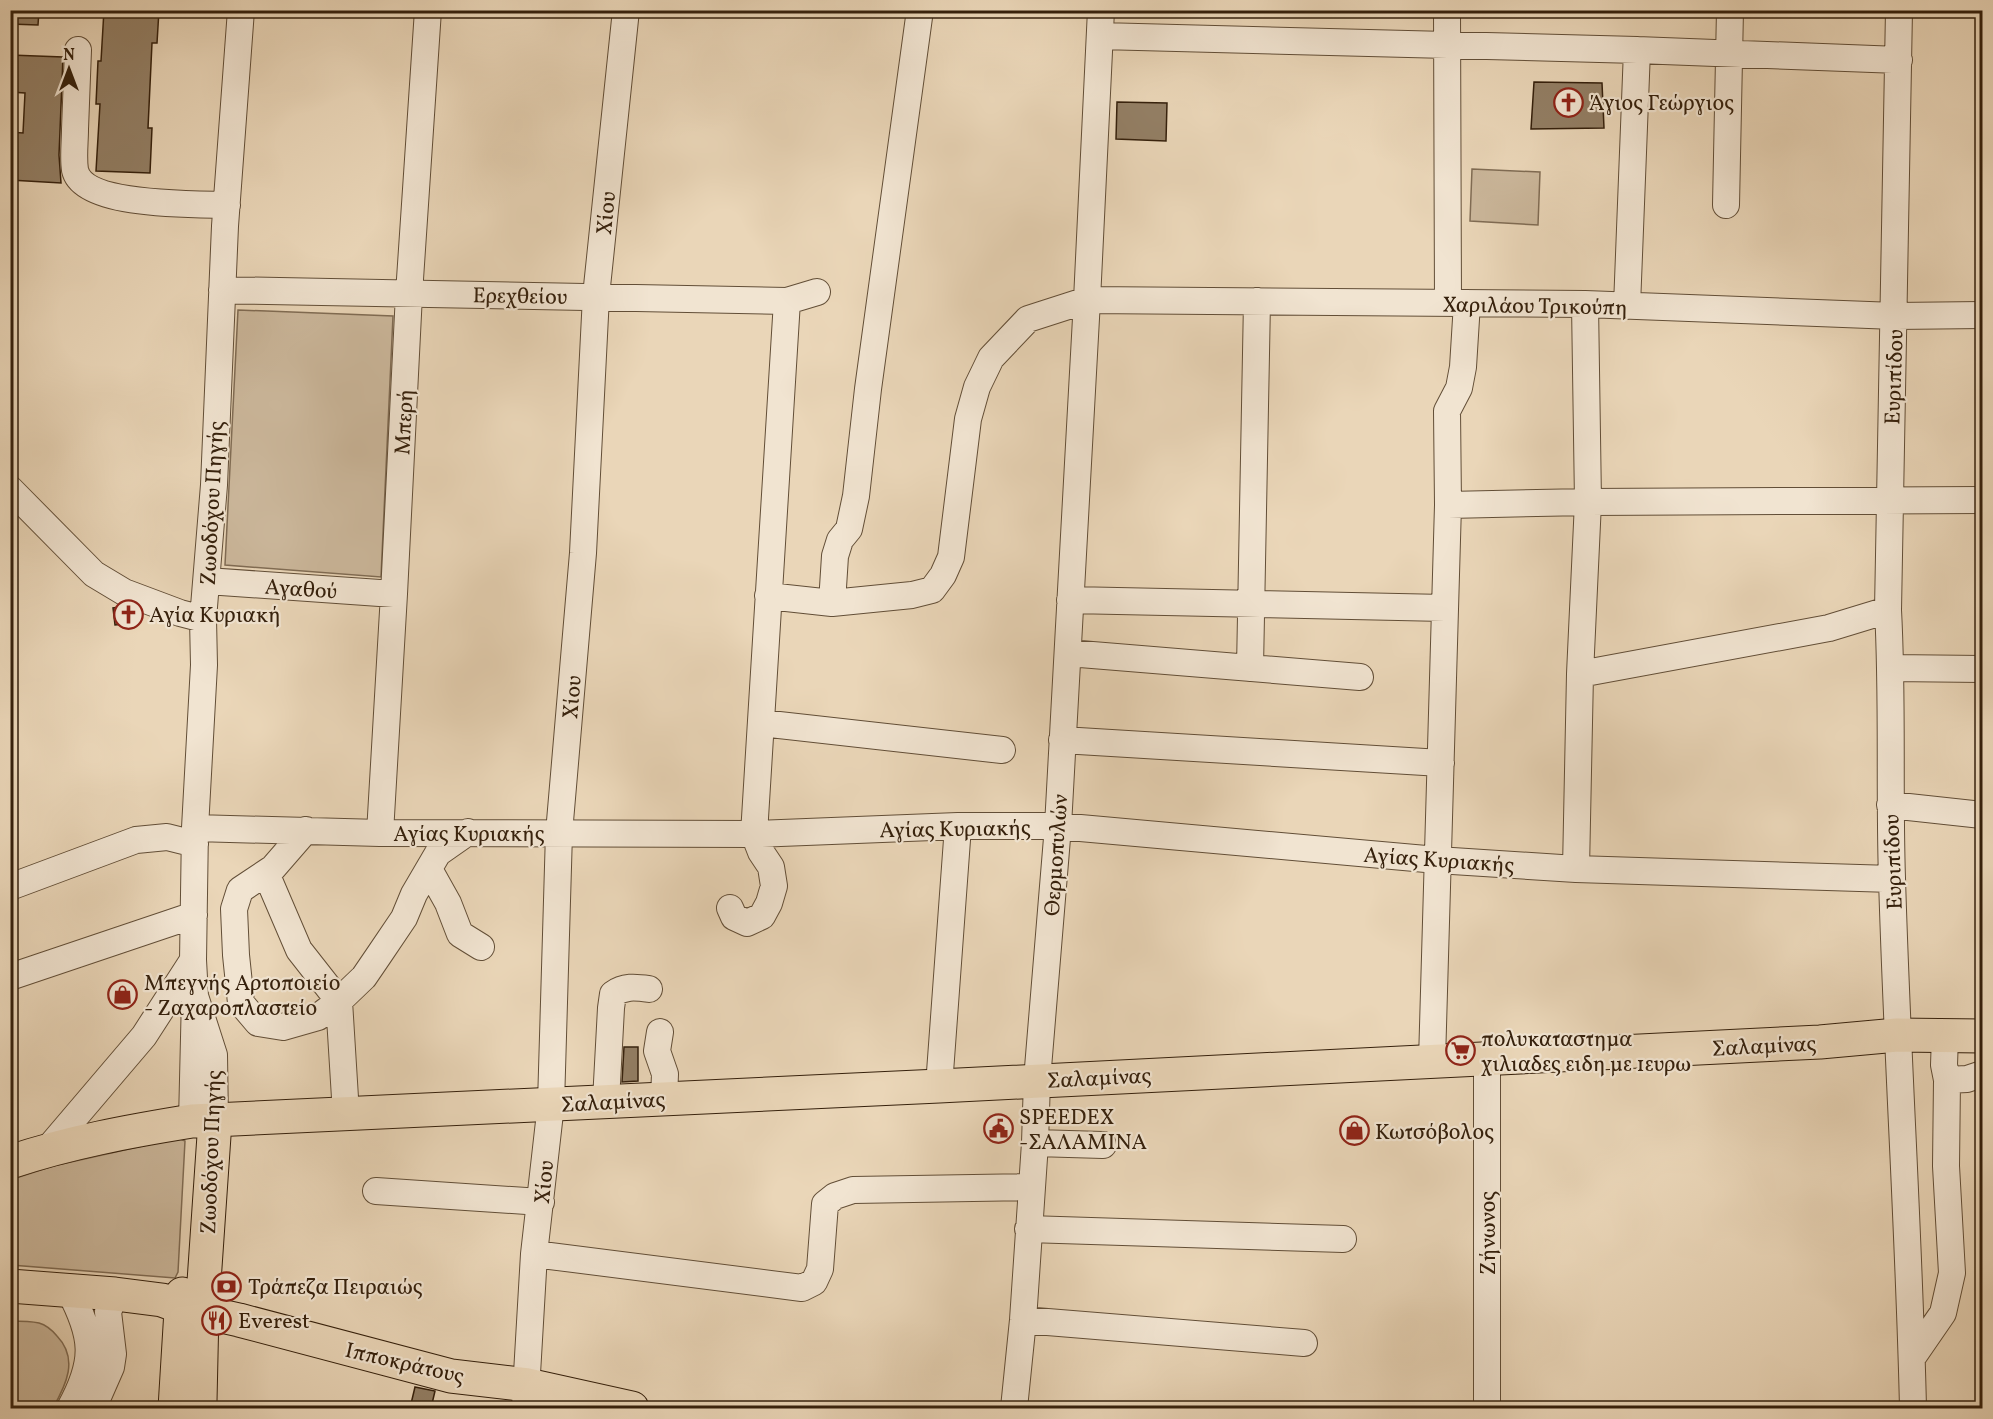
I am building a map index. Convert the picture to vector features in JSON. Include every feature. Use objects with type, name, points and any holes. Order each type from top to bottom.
[{"type":"main road","name":"Σαλαμίνας","points":[[10,1162],[47,1150],[113,1134],[203,1121],[1820,1042],[1897,1035],[1983,1036]]},
{"type":"main road","name":"Ζωοδόχου Πηγής","points":[[191,1309],[203,1121]]},
{"type":"main road","name":"Ιπποκράτους","points":[[10,1286],[162,1300],[527,1397],[632,1408]]},
{"type":"main road","points":[[176,1408],[191,1309]]},
{"type":"main road","points":[[191,1309],[200,1401],[198,1408]]},
{"type":"street","name":"Ζωοδόχου Πηγής","points":[[203,1121],[214,1055],[195,996],[193,960],[195,836],[204,665],[203,619],[214,485],[222,290],[241,10]]},
{"type":"street","name":"Μπερή","points":[[380,833],[409,294],[429,10]]},
{"type":"street","name":"Χίου","points":[[527,1397],[534,1254],[551,1104],[560,833],[583,553],[596,296],[626,10]]},
{"type":"street","points":[[768,596],[832,603],[835,556],[840,540],[849,529],[856,496],[920,10]]},
{"type":"street","name":"Θερμοπυλών","points":[[1014,1408],[1023,1320],[1037,1080],[1058,826],[1101,10]]},
{"type":"street","points":[[1432,1061],[1448,504],[1447,411],[1459,388],[1463,367],[1457,303],[1448,10]]},
{"type":"street","points":[[1726,205],[1730,10]]},
{"type":"street","name":"Ευριπίδου","points":[[1899,10],[1895,316],[1888,500],[1888,610],[1891,668],[1892,879],[1913,1408]]},
{"type":"street","points":[[1100,36],[1636,50],[1899,60]]},
{"type":"street","points":[[78,50],[74,151],[76,172],[84,183],[93,190],[131,201],[227,205]]},
{"type":"street","points":[[1628,306],[1636,50]]},
{"type":"street","name":"Ερεχθείου","points":[[222,290],[787,301],[817,292]]},
{"type":"street","name":"Χαριλάου Τρικούπη","points":[[832,603],[932,590],[943,575],[951,557],[968,419],[977,387],[991,358],[1028,319],[1087,300],[1585,304],[1895,316],[1983,315]]},
{"type":"street","points":[[730,908],[734,917],[747,923],[762,916],[770,903],[774,886],[771,867],[761,852],[754,834],[787,301]]},
{"type":"street","points":[[1250,668],[1257,301]]},
{"type":"street","points":[[1576,869],[1580,674],[1588,502],[1585,304]]},
{"type":"street","points":[[10,489],[14,490],[94,574],[124,592],[203,619]]},
{"type":"street","points":[[1448,504],[1983,500]]},
{"type":"street","name":"Αγαθού","points":[[207,581],[394,594]]},
{"type":"street","points":[[1070,600],[1445,608]]},
{"type":"street","points":[[1580,674],[1829,628],[1888,610]]},
{"type":"street","points":[[1068,653],[1360,676]]},
{"type":"street","points":[[1891,668],[1983,669]]},
{"type":"street","points":[[761,723],[1002,750]]},
{"type":"street","points":[[1062,740],[1441,763]]},
{"type":"street","points":[[1890,805],[1983,815]]},
{"type":"street","points":[[939,1086],[957,826]]},
{"type":"street","name":"Αγίας Κυριακής","points":[[10,887],[136,840],[167,837],[306,831],[754,834],[957,826],[1058,826],[1437,860],[1576,869],[1892,879]]},
{"type":"street","points":[[306,831],[273,868],[240,890],[234,909],[242,1004],[258,1023],[283,1027],[318,1017],[339,1001],[364,977],[404,918],[438,853],[468,832]]},
{"type":"street","points":[[429,869],[448,903],[460,933],[481,947]]},
{"type":"street","points":[[266,873],[299,950],[339,1001],[346,1114]]},
{"type":"street","points":[[10,977],[194,915]]},
{"type":"street","points":[[47,1150],[144,1036],[193,960]]},
{"type":"street","points":[[606,1101],[613,994],[630,987],[649,988]]},
{"type":"street","points":[[660,1032],[657,1051],[665,1074],[664,1099]]},
{"type":"street","points":[[1912,1358],[1943,1313],[1952,1273],[1946,1166],[1945,1036]]},
{"type":"street","name":"Ζήνωνος","points":[[1487,1058],[1487,1408]]},
{"type":"street","points":[[1947,1080],[1983,1074]]},
{"type":"street","points":[[1035,1143],[1103,1145]]},
{"type":"street","points":[[534,1254],[802,1288],[814,1282],[820,1269],[825,1204],[835,1196],[853,1190],[1031,1187]]},
{"type":"street","points":[[376,1191],[541,1202]]},
{"type":"street","points":[[1028,1229],[1343,1239]]},
{"type":"street","points":[[69,1290],[86,1326],[89,1351],[87,1372],[70,1408]]},
{"type":"street","points":[[93,1408],[111,1367],[113,1354],[108,1312],[115,1294]]},
{"type":"street","points":[[1023,1320],[1304,1343]]},
{"type":"shaded area","points":[[1472,169],[1540,172],[1538,225],[1470,221]]},
{"type":"shaded area","points":[[238,310],[393,316],[381,577],[225,565]]},
{"type":"shaded area","points":[[178,1138],[185,1141],[178,1272],[175,1278],[11,1265],[10,1180],[53,1166]]},
{"type":"shaded area","points":[[10,1321],[42,1324],[53,1332],[64,1345],[69,1363],[68,1372],[53,1408],[11,1408]]},
{"type":"building","points":[[10,10],[39,10],[38,25],[10,24]]},
{"type":"building","points":[[104,10],[159,10],[157,43],[152,43],[148,128],[152,128],[150,173],[96,171],[100,104],[96,104],[98,61],[101,61]]},
{"type":"building","points":[[10,55],[63,57],[59,155],[61,183],[10,180],[10,132],[23,133],[25,93],[10,92]]},
{"type":"building","points":[[1534,82],[1602,83],[1604,128],[1531,129]]},
{"type":"building","points":[[1117,102],[1167,103],[1166,141],[1116,139]]},
{"type":"building","points":[[120,607],[134,612],[136,623],[115,625],[113,608]]},
{"type":"building","points":[[624,1047],[638,1047],[638,1081],[622,1082]]},
{"type":"building","points":[[415,1387],[435,1391],[431,1408],[410,1408]]},
{"type":"place","name":"Άγιος Γεώργιος","points":[[1568,102]]},
{"type":"place","name":"Αγία Κυριακή","points":[[128,614]]},
{"type":"place","name":"Μπεγνής Αρτοποιείο - Ζαχαροπλαστείο","points":[[123,995]]},
{"type":"place","name":"πολυκαταστημα χιλιαδες ειδη με 1ευρω","points":[[1460,1051]]},
{"type":"place","name":"SPEEDEX -ΣΑΛΑΜΙΝΑ","points":[[998,1129]]},
{"type":"place","name":"Κωτσόβολος","points":[[1354,1131]]},
{"type":"place","name":"Τράπεζα Πειραιώς","points":[[227,1286]]},
{"type":"place","name":"Everest","points":[[217,1320]]}]
